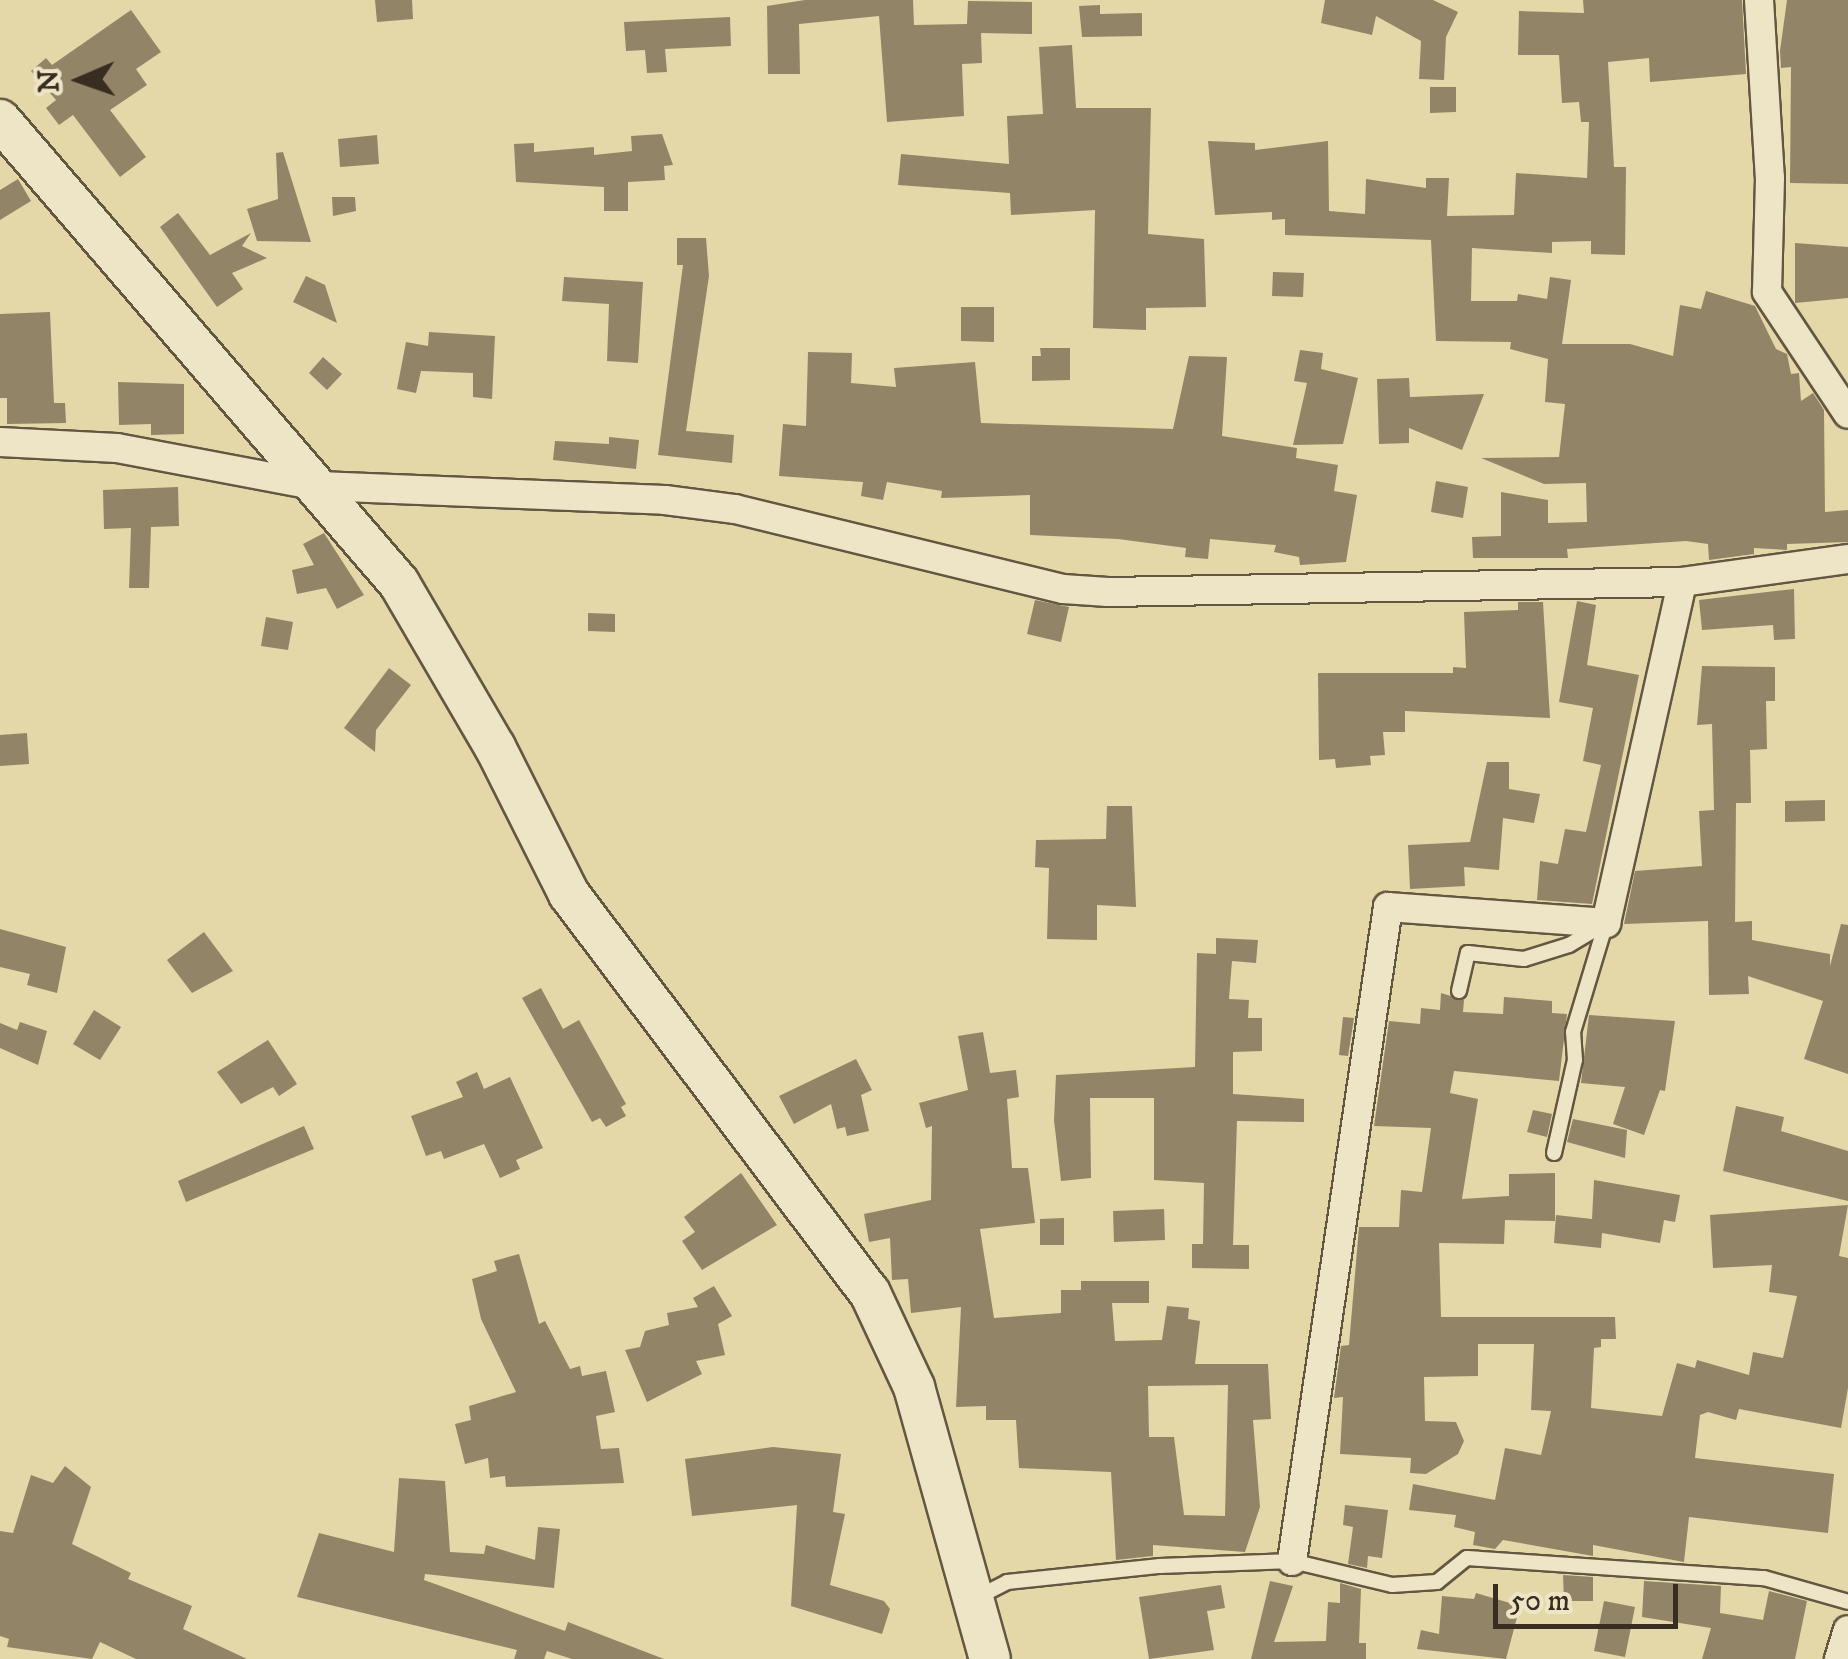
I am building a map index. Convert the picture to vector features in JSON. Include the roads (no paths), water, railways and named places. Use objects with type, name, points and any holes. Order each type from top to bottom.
[{"type":"street","points":[[1760,0],[1770,178],[1767,292],[1848,414]]},
{"type":"street","points":[[0,120],[399,583],[495,747],[569,894],[870,1293],[914,1387],[944,1484],[969,1602],[990,1659]]},
{"type":"street","points":[[0,442],[117,448],[319,486],[683,502],[1063,589],[1108,592],[1682,582],[1848,558]]},
{"type":"street","points":[[1292,1561],[1388,907],[1606,923],[1682,582]]},
{"type":"street","points":[[1839,1659],[1848,1630]]},
{"type":"lane","points":[[1459,991],[1468,953],[1524,959],[1569,945],[1606,923]]},
{"type":"lane","points":[[1554,1153],[1575,1060],[1573,1032],[1606,923]]},
{"type":"lane","points":[[969,1602],[1007,1582],[1160,1566],[1292,1561],[1392,1584],[1437,1582],[1468,1558],[1764,1578],[1848,1602]]}]
